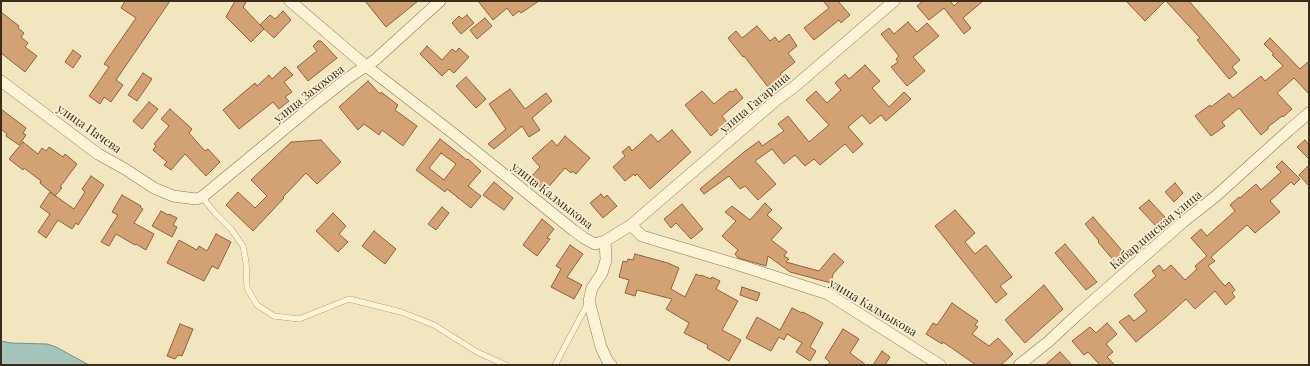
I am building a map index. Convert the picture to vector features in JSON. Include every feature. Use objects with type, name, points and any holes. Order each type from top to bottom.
[{"type":"street","name":"улица Калмыкова","points":[[290,1],[366,66],[584,238],[595,244],[605,241]]},
{"type":"street","name":"улица Захохова","points":[[202,197],[311,107],[375,60],[440,1]]},
{"type":"street","name":"улица Гагарина","points":[[631,225],[775,101],[794,88],[894,1]]},
{"type":"street","name":"улица Пачева","points":[[1,81],[98,154],[154,188],[173,196],[196,200],[202,197]]},
{"type":"street","name":"Кабардинская улица","points":[[1019,365],[1048,342],[1309,113]]},
{"type":"street","name":"улица Калмыкова","points":[[631,225],[642,236],[828,294],[940,365]]},
{"type":"street","points":[[611,365],[601,348],[589,300],[592,288],[602,273],[606,260],[605,241],[631,225]]},
{"type":"lane","points":[[202,197],[231,229],[243,246],[246,262],[247,288],[257,305],[274,316],[299,319],[349,299],[401,312],[434,325],[478,352],[506,365]]},
{"type":"lane","points":[[555,365],[589,300]]},
{"type":"water","points":[[1,341],[11,343],[47,344],[56,347],[89,365],[1,365]]},
{"type":"building","points":[[125,1],[170,1],[116,80],[123,85],[111,102],[104,97],[100,104],[89,96],[109,67],[104,64],[136,18],[121,8]]},
{"type":"building","points":[[235,1],[247,1],[243,7],[264,29],[251,42],[226,17]]},
{"type":"building","points":[[365,1],[418,1],[386,27]]},
{"type":"building","points":[[478,1],[539,1],[521,13],[519,11],[513,16],[507,8],[493,20]]},
{"type":"building","points":[[823,1],[838,1],[850,15],[841,23],[839,20],[814,40],[804,28],[829,8]]},
{"type":"building","points":[[923,1],[952,1],[951,2],[954,6],[959,1],[983,1],[963,18],[971,28],[964,34],[944,8],[929,20],[917,6]]},
{"type":"building","points":[[1126,1],[1165,1],[1145,21]]},
{"type":"building","points":[[1166,1],[1189,1],[1240,60],[1232,67],[1237,73],[1229,79],[1197,40],[1200,38]]},
{"type":"building","points":[[283,11],[291,20],[274,38],[260,25],[270,15],[275,19]]},
{"type":"building","points":[[1,12],[19,26],[18,28],[24,33],[21,37],[28,43],[25,47],[37,56],[25,72],[1,53]]},
{"type":"building","points":[[467,15],[474,23],[461,34],[452,23],[459,16],[462,19]]},
{"type":"building","points":[[485,18],[492,26],[477,39],[470,30]]},
{"type":"building","points":[[908,22],[917,32],[927,23],[939,36],[913,57],[925,71],[907,86],[891,67],[898,62],[896,59],[899,56],[881,34],[889,28],[894,34]]},
{"type":"building","points":[[757,26],[770,41],[775,37],[779,42],[789,34],[797,46],[788,53],[795,62],[780,74],[782,76],[768,87],[728,38],[736,31],[742,38]]},
{"type":"building","points":[[1270,38],[1300,69],[1309,61],[1309,94],[1294,78],[1277,93],[1292,109],[1268,127],[1268,129],[1261,135],[1239,108],[1222,122],[1225,126],[1211,136],[1195,116],[1210,105],[1211,107],[1229,93],[1233,98],[1261,76],[1265,81],[1283,66],[1264,44]]},
{"type":"building","points":[[318,41],[321,41],[337,58],[308,81],[297,67],[317,51],[313,46]]},
{"type":"building","points":[[427,46],[442,60],[452,49],[456,52],[459,48],[469,57],[454,73],[449,69],[442,76],[420,54]]},
{"type":"building","points":[[73,50],[81,56],[73,68],[65,62]]},
{"type":"building","points":[[865,65],[880,81],[872,88],[889,107],[904,92],[911,99],[886,121],[881,115],[870,124],[862,115],[848,127],[863,144],[853,153],[845,144],[820,165],[814,159],[805,166],[795,155],[784,164],[772,149],[755,161],[776,184],[758,200],[745,186],[740,189],[729,176],[704,194],[700,189],[759,141],[762,146],[784,131],[778,124],[788,116],[809,142],[829,125],[806,100],[816,91],[827,103],[841,90],[835,83],[845,74],[849,79]]},
{"type":"building","points":[[285,67],[293,75],[284,82],[292,92],[285,97],[289,101],[279,109],[273,102],[239,129],[223,110],[255,83],[257,86],[269,75],[272,79]]},
{"type":"building","points":[[143,73],[152,79],[137,101],[128,95]]},
{"type":"building","points":[[466,77],[486,99],[476,108],[456,86]]},
{"type":"building","points":[[368,81],[380,94],[381,92],[398,105],[395,110],[417,126],[403,146],[382,130],[379,135],[364,124],[358,130],[339,107]]},
{"type":"building","points":[[510,89],[525,109],[546,93],[552,101],[532,118],[540,130],[529,137],[522,126],[494,149],[488,144],[506,129],[489,104]]},
{"type":"building","points":[[736,89],[743,98],[722,116],[727,122],[711,136],[685,105],[702,91],[714,104],[730,91],[732,92]]},
{"type":"building","points":[[149,102],[158,109],[142,129],[133,121]]},
{"type":"building","points":[[1,109],[26,128],[23,133],[26,135],[19,145],[6,136],[7,134],[1,129]]},
{"type":"building","points":[[170,109],[192,129],[189,133],[205,151],[208,149],[220,162],[206,176],[185,154],[171,170],[164,165],[167,162],[153,150],[156,146],[154,144],[169,126],[161,119]]},
{"type":"building","points":[[672,130],[691,152],[650,189],[637,174],[635,176],[634,174],[625,181],[613,167],[625,156],[622,152],[629,146],[632,151],[651,134],[658,142]]},
{"type":"building","points":[[565,136],[590,158],[576,174],[572,171],[571,173],[565,168],[545,191],[530,178],[540,167],[532,158],[552,140],[557,146]]},
{"type":"building","points":[[440,139],[467,160],[468,159],[481,171],[468,186],[481,196],[471,208],[447,189],[445,192],[416,170]],"holes":[[[441,153],[456,164],[444,180],[429,168]]]},
{"type":"building","points":[[321,140],[341,162],[317,184],[306,173],[253,231],[226,205],[238,192],[255,208],[267,196],[251,180],[291,142]]},
{"type":"building","points":[[1305,140],[1309,145],[1309,159],[1297,147]]},
{"type":"building","points":[[23,142],[38,154],[42,148],[46,151],[49,147],[63,157],[65,154],[77,164],[60,187],[62,188],[55,196],[40,183],[41,181],[9,159]]},
{"type":"building","points":[[1282,161],[1300,179],[1294,185],[1291,182],[1270,201],[1280,212],[1255,233],[1247,225],[1211,257],[1215,261],[1208,266],[1225,286],[1229,282],[1235,290],[1232,293],[1235,297],[1226,305],[1215,291],[1195,309],[1186,299],[1136,342],[1119,322],[1129,315],[1134,321],[1147,311],[1134,295],[1156,276],[1152,271],[1159,265],[1164,271],[1171,265],[1185,280],[1197,269],[1195,266],[1207,256],[1191,238],[1201,229],[1207,236],[1235,211],[1230,205],[1239,197],[1240,198],[1256,184],[1261,190],[1281,172],[1276,167]]},
{"type":"building","points":[[1309,165],[1309,186],[1299,175]]},
{"type":"building","points":[[91,176],[104,185],[78,225],[76,223],[72,229],[58,220],[46,238],[38,232],[50,214],[40,207],[50,192],[74,209],[85,192],[82,189]]},
{"type":"building","points":[[494,182],[513,198],[504,210],[483,195]]},
{"type":"building","points":[[1175,183],[1183,193],[1174,202],[1165,192]]},
{"type":"building","points":[[601,194],[604,198],[607,195],[617,206],[603,218],[590,203]]},
{"type":"building","points":[[122,195],[141,206],[140,207],[143,209],[134,223],[154,234],[146,250],[116,234],[109,246],[101,242],[118,215],[112,212]]},
{"type":"building","points":[[1149,200],[1165,217],[1156,226],[1139,208]]},
{"type":"building","points":[[765,203],[772,210],[767,215],[782,228],[771,240],[787,252],[784,256],[789,259],[786,262],[819,271],[834,253],[844,262],[833,274],[831,283],[790,272],[768,256],[766,266],[738,258],[735,254],[738,250],[722,236],[736,221],[725,212],[732,206],[750,220]]},
{"type":"building","points":[[682,204],[703,229],[691,239],[676,223],[671,228],[664,219]]},
{"type":"building","points":[[442,207],[449,213],[436,230],[428,224]]},
{"type":"building","points":[[955,210],[975,233],[965,242],[975,254],[986,245],[1012,277],[1000,286],[1007,294],[996,303],[935,226]]},
{"type":"building","points":[[161,211],[177,218],[173,225],[177,227],[172,237],[152,226]]},
{"type":"building","points":[[333,213],[346,226],[339,234],[348,242],[338,252],[316,231]]},
{"type":"building","points":[[1093,217],[1125,254],[1115,262],[1085,224]]},
{"type":"building","points":[[542,219],[554,229],[547,238],[550,239],[537,256],[523,245]]},
{"type":"building","points":[[374,231],[396,249],[385,264],[362,246]]},
{"type":"building","points":[[216,234],[231,242],[218,269],[212,266],[204,281],[167,263],[179,240],[197,250],[199,246],[207,251]]},
{"type":"building","points":[[1065,244],[1097,282],[1086,290],[1055,253]]},
{"type":"building","points":[[570,245],[583,254],[567,277],[582,285],[574,299],[551,287],[561,269],[556,266]]},
{"type":"building","points":[[635,254],[668,263],[679,268],[671,289],[685,297],[696,274],[711,279],[712,277],[720,281],[716,289],[738,301],[722,330],[741,340],[729,361],[707,348],[708,345],[684,333],[689,323],[666,309],[672,299],[637,290],[635,296],[625,293],[629,280],[619,277],[623,261],[627,262],[628,259],[633,260]]},
{"type":"building","points":[[1044,285],[1063,309],[1025,343],[1005,320]]},
{"type":"building","points":[[742,287],[760,293],[757,301],[740,295]]},
{"type":"building","points":[[952,303],[978,321],[975,325],[978,327],[972,334],[989,346],[998,338],[1013,354],[1001,365],[976,365],[943,342],[942,344],[926,334],[933,323],[937,325]]},
{"type":"building","points":[[792,308],[823,323],[810,347],[816,351],[810,361],[796,352],[802,343],[787,334],[784,340],[779,337],[771,351],[746,338],[757,317],[780,330]]},
{"type":"building","points":[[1107,323],[1117,334],[1106,344],[1113,352],[1107,357],[1115,365],[1100,365],[1088,352],[1084,355],[1072,341],[1090,327],[1096,333]]},
{"type":"building","points":[[180,324],[193,329],[182,356],[178,355],[175,359],[167,356]]},
{"type":"building","points":[[843,329],[859,339],[850,353],[866,365],[828,365],[830,362],[825,358]]},
{"type":"building","points":[[882,351],[890,357],[885,365],[873,365]]},
{"type":"building","points":[[1060,352],[1072,365],[1045,365]]}]
